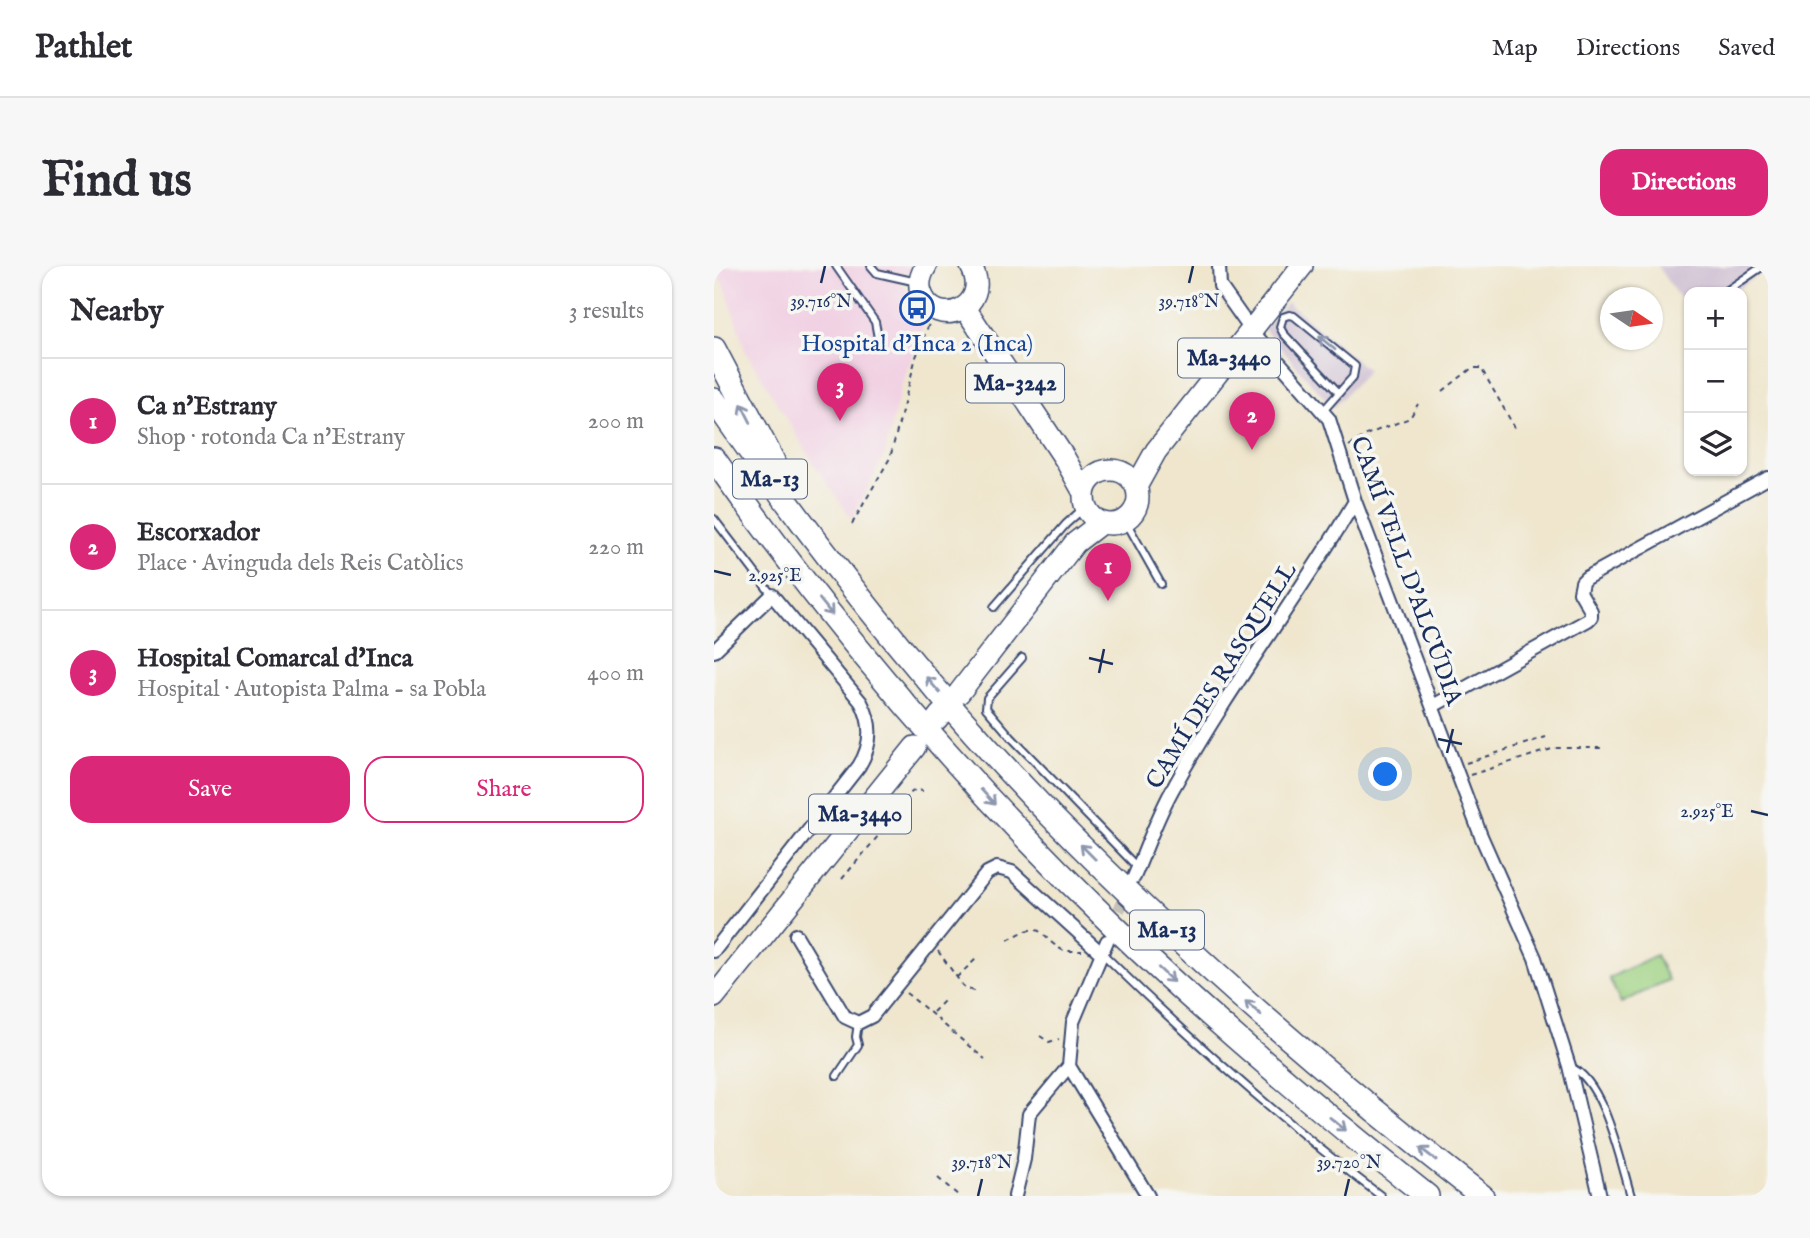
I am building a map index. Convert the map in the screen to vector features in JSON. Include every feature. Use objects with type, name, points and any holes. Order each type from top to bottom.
[{"type":"highway","points":[[714,349],[759,438],[819,529],[829,557]]},
{"type":"highway","name":"Ma-13","points":[[714,400],[769,478],[886,630],[966,723],[1050,814],[1126,891],[1206,966],[1298,1047],[1482,1196]]},
{"type":"highway","name":"Ma-13","points":[[714,459],[783,554],[933,736],[1080,894],[1250,1051],[1427,1196]]},
{"type":"highway","points":[[714,483],[762,541],[783,554]]},
{"type":"main road","points":[[923,274],[922,296],[935,309],[950,313],[965,308],[976,293],[976,274],[971,266]]},
{"type":"main road","name":"Ma-3440","points":[[1130,480],[1153,455],[1302,266]]},
{"type":"main road","name":"Ma-3242","points":[[965,308],[1065,458],[1090,509]]},
{"type":"main road","points":[[1065,458],[1099,472]]},
{"type":"main road","points":[[958,692],[1075,543],[1090,509],[1091,478],[1107,470],[1130,480],[1136,506],[1125,520],[1117,523],[1090,509]]},
{"type":"main road","name":"Ma-3440","points":[[714,998],[915,747]]},
{"type":"street","name":"CAMÍ VELL D'ALCÚDIA","points":[[1219,266],[1220,286],[1251,330],[1329,419],[1355,502],[1481,836],[1535,958],[1569,1066],[1600,1196]]},
{"type":"street","points":[[1433,706],[1588,620],[1591,611],[1580,592],[1582,582],[1586,578],[1768,478]]},
{"type":"street","name":"CAMÍ DES RASQUELL","points":[[1136,873],[1173,788],[1195,750],[1355,502]]},
{"type":"street","points":[[714,651],[772,595],[861,702],[869,719],[869,739],[859,766],[714,951]]},
{"type":"street","points":[[796,935],[845,1017],[858,1023],[872,1017],[987,873],[1002,868],[1012,872],[1101,947],[1076,1012],[1071,1032],[1069,1066],[1148,1196]]},
{"type":"street","points":[[1015,1196],[1022,1169],[1029,1114],[1069,1066]]},
{"type":"lane","points":[[871,266],[877,274],[923,274]]},
{"type":"lane","points":[[1732,287],[1763,266]]},
{"type":"lane","points":[[839,267],[875,322],[879,343]]},
{"type":"lane","points":[[1322,411],[1339,393],[1353,377],[1355,366],[1294,316],[1283,317],[1280,327],[1283,333],[1339,393]]},
{"type":"lane","points":[[994,607],[1066,524],[1090,509]]},
{"type":"lane","points":[[714,519],[772,595]]},
{"type":"lane","points":[[1125,520],[1161,584]]},
{"type":"lane","points":[[1022,658],[987,698],[986,708],[1136,873]]},
{"type":"lane","points":[[1101,947],[1177,1026],[1338,1163],[1381,1196]]},
{"type":"lane","points":[[837,1076],[858,1045],[858,1023]]},
{"type":"lane","points":[[1569,1066],[1580,1072],[1604,1109],[1631,1196]]},
{"type":"path","points":[[852,524],[890,458],[916,357],[935,309]]},
{"type":"path","points":[[1443,391],[1472,368],[1481,368],[1516,430]]},
{"type":"path","points":[[1340,453],[1368,434],[1409,418],[1418,404]]},
{"type":"path","points":[[1457,772],[1546,737]]},
{"type":"path","points":[[1457,772],[1555,748],[1601,748]]},
{"type":"path","points":[[842,879],[909,794],[915,790],[923,791]]},
{"type":"path","points":[[1008,940],[1032,929],[1044,933],[1064,951],[1074,953],[1101,947]]},
{"type":"path","points":[[932,941],[963,986],[976,992]]},
{"type":"path","points":[[957,978],[976,959]]},
{"type":"path","points":[[897,986],[985,1059]]},
{"type":"path","points":[[932,1013],[946,999]]},
{"type":"path","points":[[1040,1036],[1053,1042],[1071,1032]]},
{"type":"path","points":[[937,1178],[959,1196]]},
{"type":"shaded area","points":[[714,266],[917,266],[914,272],[900,274],[899,283],[906,288],[924,319],[924,324],[901,387],[884,455],[852,519],[816,467],[745,350],[727,292]]},
{"type":"shaded area","points":[[1657,266],[1768,266],[1740,287],[1684,287],[1684,305]]},
{"type":"shaded area","points":[[1287,302],[1368,370],[1333,408],[1264,329]]},
{"type":"green space","points":[[1656,955],[1668,980],[1621,1003],[1609,978]]},
{"type":"tunnel","points":[[1112,927],[1128,889]]},
{"type":"place","name":"Hospital d'Inca 2 (Inca)","points":[[917,308]]},
{"type":"place","name":"Hospital Comarcal d'Inca","points":[[840,421]]},
{"type":"place","name":"Escorxador","points":[[1252,450]]},
{"type":"place","name":"Ca n'Estrany","points":[[1108,601]]}]
